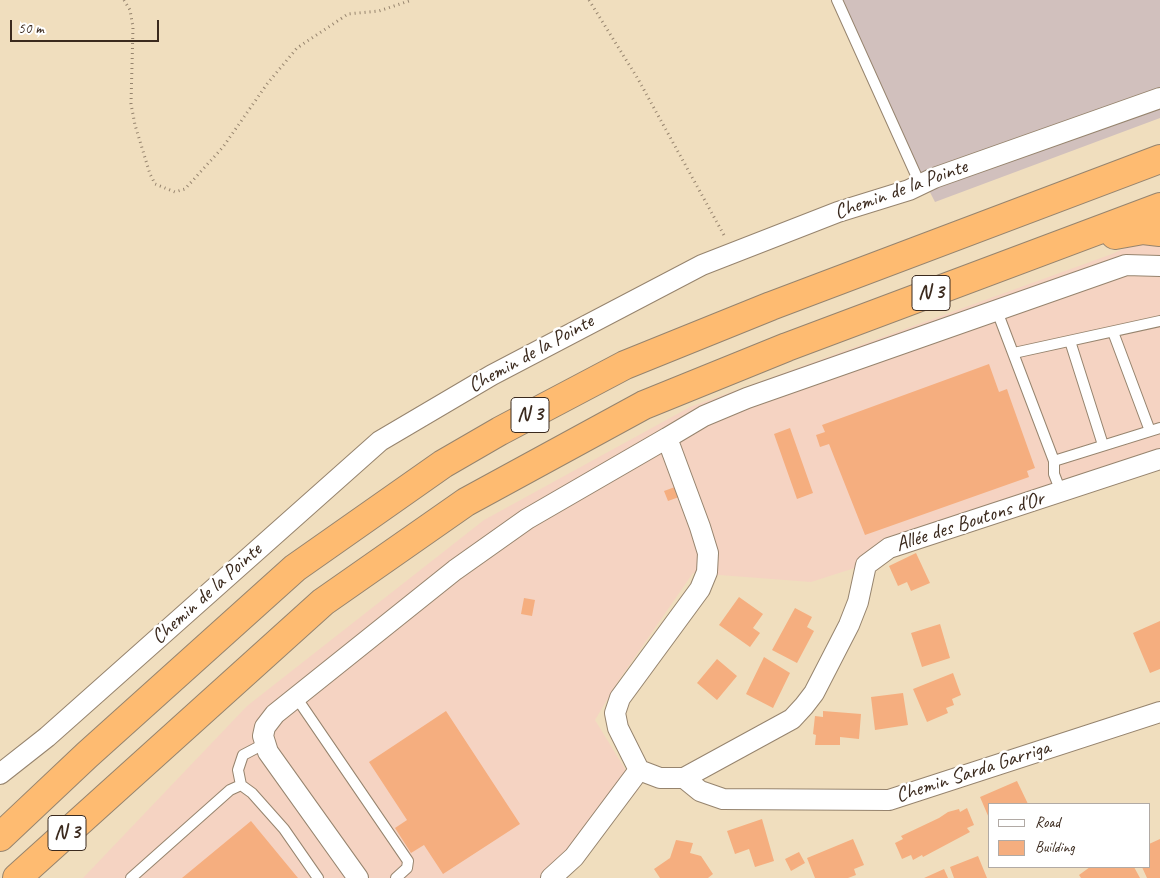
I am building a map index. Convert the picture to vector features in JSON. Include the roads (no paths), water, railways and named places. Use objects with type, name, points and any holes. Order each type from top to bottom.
[{"type":"highway","name":"N 3","points":[[0,836],[295,568],[443,464],[500,431],[625,365],[771,306],[1160,159]]},
{"type":"highway","name":"N 3","points":[[17,878],[323,602],[466,502],[644,405],[796,344],[1160,207]]},
{"type":"highway","points":[[704,381],[753,369],[1102,238],[1143,230],[1160,232]]},
{"type":"highway","points":[[44,878],[116,788]]},
{"type":"street","name":"Chemin de la Pointe","points":[[0,774],[47,737],[380,441],[492,374],[702,265],[838,212],[909,190],[920,184],[1160,98]]},
{"type":"street","points":[[358,878],[285,778],[264,744],[265,727],[275,714],[455,570],[527,519],[704,416],[747,398],[1126,265],[1160,266]]},
{"type":"street","points":[[667,438],[708,553],[707,572],[700,589],[636,675],[615,713],[618,728],[639,770],[660,778],[684,778]]},
{"type":"street","name":"Allée des Boutons d'Or","points":[[684,778],[792,719],[804,706],[814,693],[849,625],[858,602],[866,565],[888,548],[1160,460]]},
{"type":"street","name":"Chemin Sarda Garriga","points":[[684,778],[700,791],[723,799],[889,800],[1160,712]]},
{"type":"street","points":[[550,878],[574,857],[639,770]]},
{"type":"lane","points":[[837,0],[920,184]]},
{"type":"lane","points":[[997,311],[1054,461],[1054,474],[1061,492]]},
{"type":"lane","points":[[1014,353],[1160,321]]},
{"type":"lane","points":[[1054,461],[1155,429],[1113,332]]},
{"type":"lane","points":[[1070,341],[1103,445]]},
{"type":"lane","points":[[296,697],[408,862],[407,868],[396,878]]},
{"type":"lane","points":[[264,744],[243,756],[238,770],[241,785],[252,793],[284,829],[318,878]]},
{"type":"lane","points":[[131,878],[230,790],[241,785]]}]
